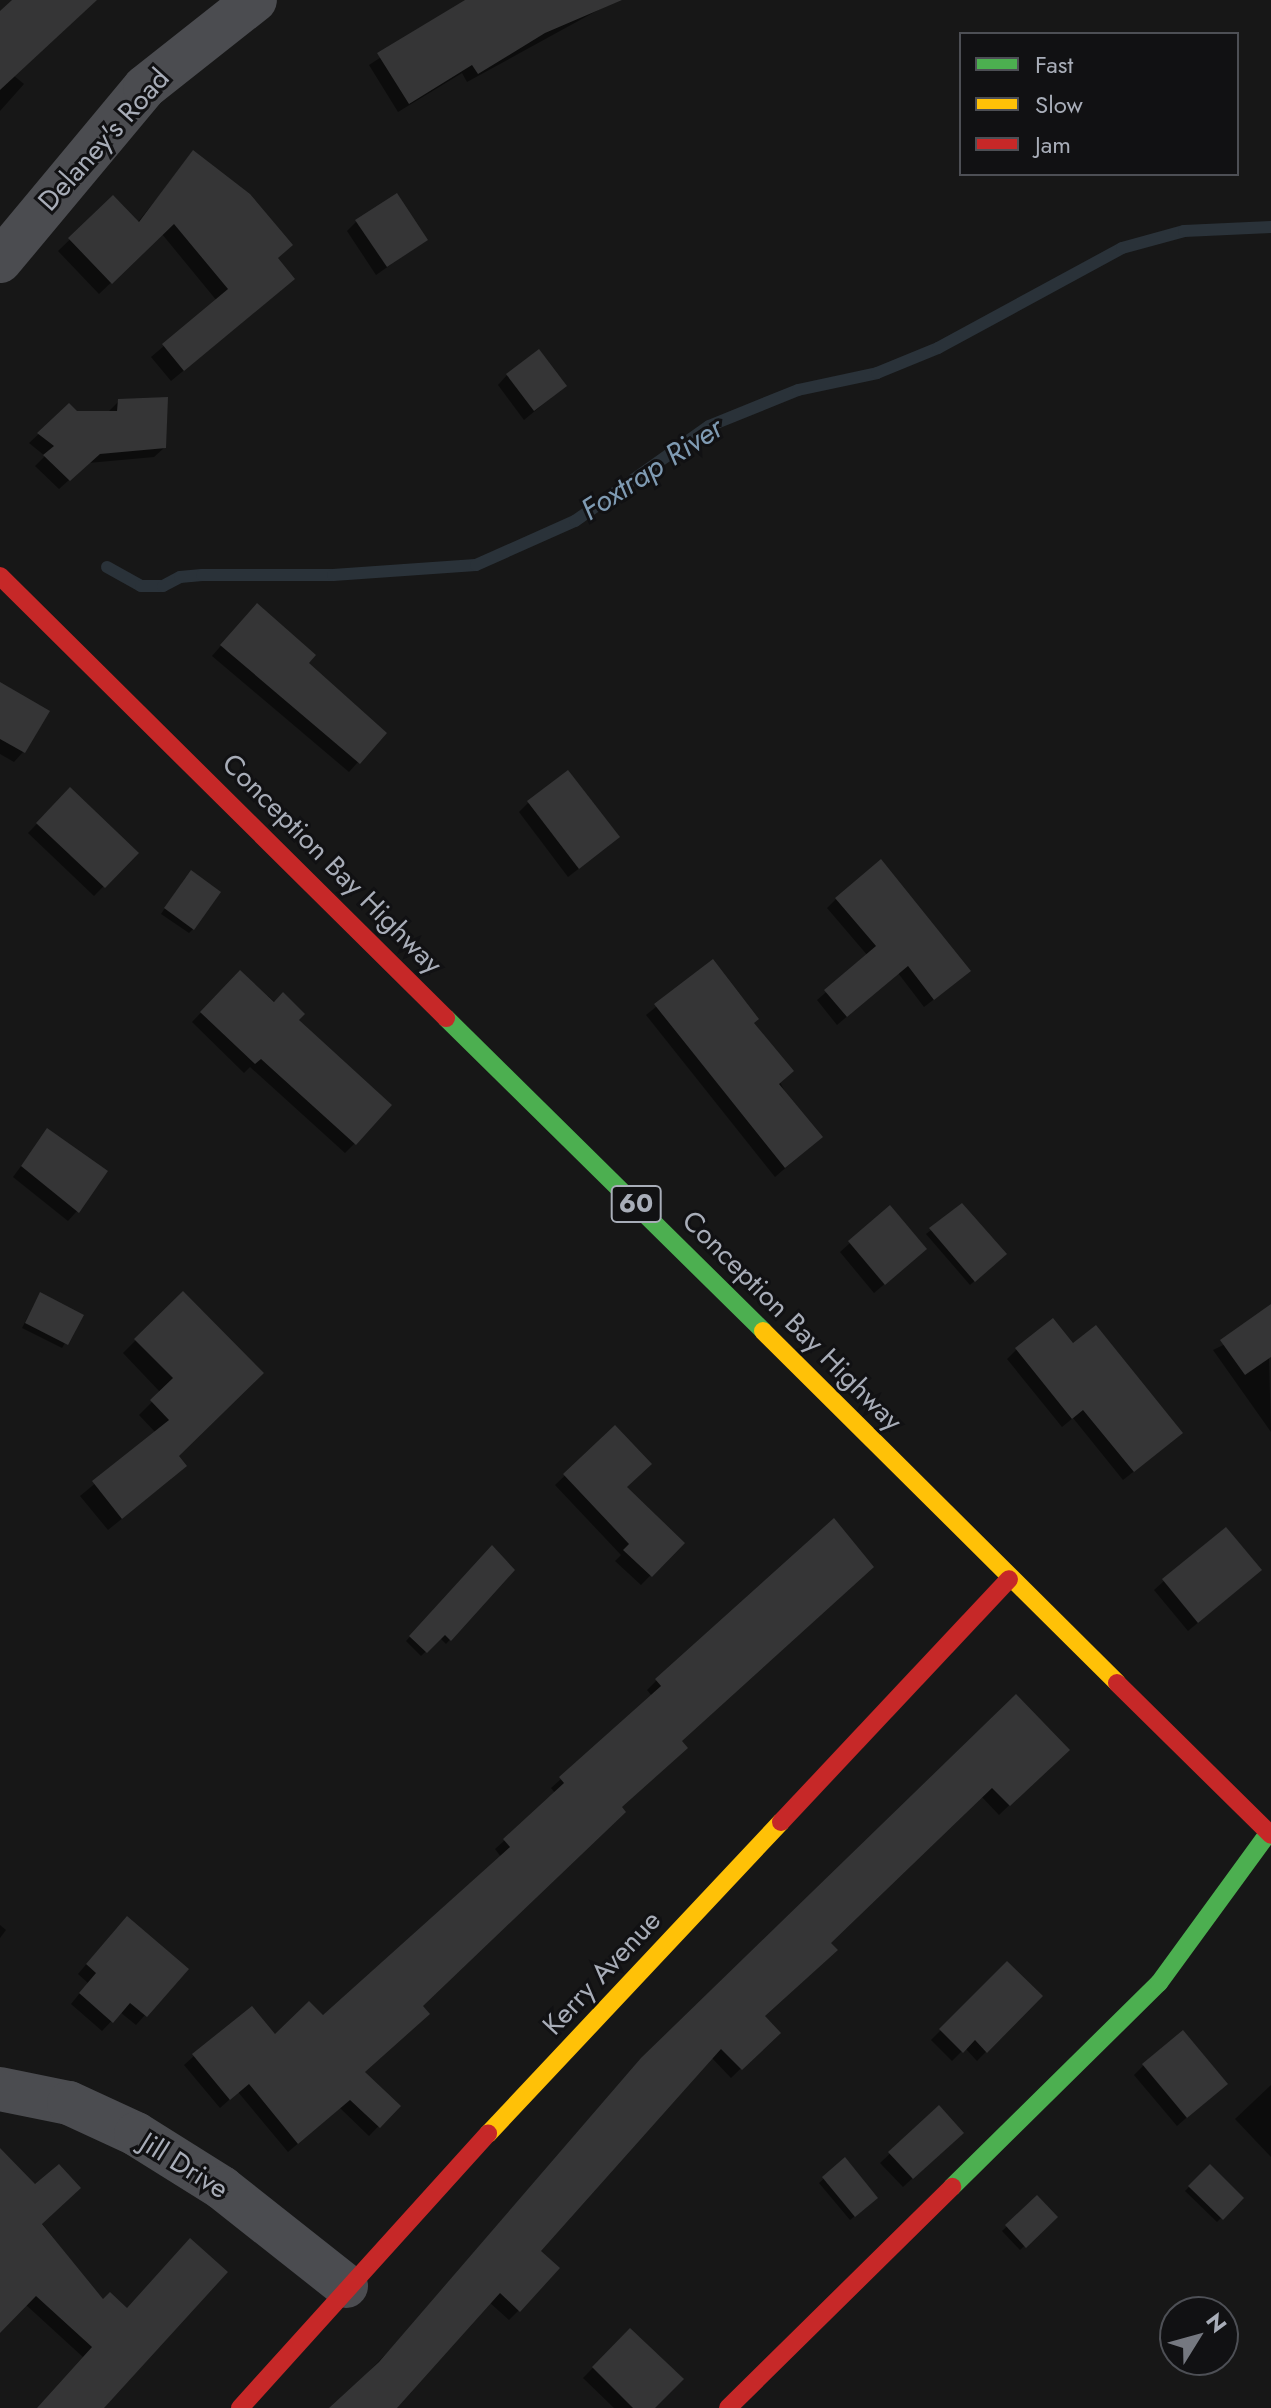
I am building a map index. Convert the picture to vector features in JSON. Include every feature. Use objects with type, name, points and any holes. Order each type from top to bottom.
[{"type":"street","name":"Delaney's Road","points":[[0,261],[145,87],[255,0]]},
{"type":"street","name":"Conception Bay Highway","points":[[4,589],[1270,1834]]},
{"type":"street","name":"Kerry Avenue","points":[[240,2408],[346,2286],[1009,1579]]},
{"type":"street","points":[[728,2408],[1159,1983],[1270,1834]]},
{"type":"street","name":"Jill Drive","points":[[0,2089],[69,2103],[136,2134],[222,2188],[346,2286]]},
{"type":"building","points":[[12,0],[97,0],[0,90],[0,11]]},
{"type":"building","points":[[465,0],[622,0],[545,33],[478,74],[472,65],[409,104],[377,53]]},
{"type":"building","points":[[193,150],[250,194],[293,245],[278,258],[295,279],[184,371],[162,344],[228,289],[174,224],[112,284],[68,238],[113,195],[139,222]]},
{"type":"building","points":[[397,193],[428,240],[387,267],[355,220]]},
{"type":"building","points":[[539,349],[567,386],[534,411],[506,374]]},
{"type":"building","points":[[168,397],[166,448],[100,454],[70,481],[43,455],[54,446],[37,433],[69,403],[77,411],[117,411],[118,399]]},
{"type":"building","points":[[257,603],[316,655],[309,663],[387,733],[360,764],[220,645]]},
{"type":"building","points":[[0,682],[50,711],[25,753],[0,739]]},
{"type":"building","points":[[568,770],[620,837],[579,869],[527,801]]},
{"type":"building","points":[[70,787],[139,853],[105,888],[36,823]]},
{"type":"building","points":[[881,859],[971,971],[934,1000],[908,966],[847,1017],[824,990],[876,946],[835,898]]},
{"type":"building","points":[[191,870],[221,892],[194,930],[164,908]]},
{"type":"building","points":[[713,959],[759,1019],[754,1023],[794,1071],[779,1084],[823,1137],[785,1168],[654,1004]]},
{"type":"building","points":[[240,970],[274,1002],[283,992],[305,1014],[299,1020],[392,1105],[356,1145],[261,1059],[255,1064],[200,1012]]},
{"type":"building","points":[[47,1128],[108,1171],[79,1213],[21,1166]]},
{"type":"building","points":[[962,1203],[1007,1254],[975,1282],[929,1228]]},
{"type":"building","points":[[890,1205],[927,1249],[885,1285],[848,1241]]},
{"type":"building","points":[[183,1291],[264,1373],[179,1456],[187,1466],[122,1519],[92,1481],[169,1420],[150,1400],[173,1378],[134,1339]]},
{"type":"building","points":[[40,1292],[84,1315],[68,1345],[25,1323]]},
{"type":"building","points":[[1271,1304],[1271,1357],[1245,1375],[1220,1340]]},
{"type":"building","points":[[1053,1318],[1073,1343],[1096,1325],[1183,1433],[1134,1472],[1083,1410],[1072,1419],[1015,1348]]},
{"type":"building","points":[[615,1425],[652,1464],[627,1487],[685,1543],[652,1577],[623,1550],[629,1544],[563,1474]]},
{"type":"building","points":[[834,1518],[874,1567],[682,1741],[688,1748],[622,1807],[626,1812],[423,2006],[430,2014],[365,2072],[401,2106],[380,2128],[350,2100],[298,2144],[249,2084],[230,2100],[192,2054],[252,2006],[275,2034],[309,2001],[323,2015],[510,1847],[503,1839],[564,1783],[559,1777],[661,1686],[655,1679]]},
{"type":"building","points":[[1226,1527],[1262,1570],[1198,1623],[1162,1579]]},
{"type":"building","points":[[492,1545],[515,1570],[451,1641],[445,1635],[427,1653],[409,1636]]},
{"type":"building","points":[[1016,1694],[1070,1750],[1010,1806],[992,1788],[831,1943],[838,1950],[765,2016],[781,2033],[742,2070],[721,2049],[541,2251],[560,2268],[520,2312],[500,2293],[397,2408],[329,2408],[379,2362],[641,2058]]},
{"type":"building","points":[[127,1916],[189,1969],[147,2017],[130,2003],[113,2023],[79,1993],[96,1973],[86,1964]]},
{"type":"building","points":[[1007,1961],[1043,1996],[987,2053],[975,2040],[963,2053],[939,2029]]},
{"type":"building","points":[[1183,2030],[1228,2084],[1187,2118],[1142,2064]]},
{"type":"building","points":[[939,2105],[964,2133],[913,2179],[888,2152]]},
{"type":"building","points":[[0,2148],[35,2184],[59,2164],[81,2188],[42,2224],[103,2299],[110,2292],[127,2308],[190,2238],[228,2272],[104,2408],[37,2408],[92,2347],[36,2296],[0,2333]]},
{"type":"building","points":[[845,2157],[878,2198],[855,2217],[822,2177]]},
{"type":"building","points":[[1210,2164],[1244,2198],[1223,2220],[1188,2186]]},
{"type":"building","points":[[1037,2195],[1058,2217],[1026,2248],[1005,2225]]},
{"type":"building","points":[[630,2328],[684,2379],[655,2408],[633,2408],[592,2367]]},
{"type":"waterway","name":"Foxtrap River","points":[[107,567],[141,586],[163,586],[180,577],[202,575],[333,575],[476,565],[575,521],[709,426],[798,390],[877,373],[938,348],[1122,248],[1184,231],[1271,227]]},
{"type":"traffic: fast","points":[[446,1018],[763,1331]]},
{"type":"traffic: fast","points":[[952,2187],[1159,1983],[1269,1832]]},
{"type":"traffic: slow","points":[[763,1331],[1117,1683]]},
{"type":"traffic: slow","points":[[488,2134],[781,1822]]},
{"type":"traffic: jam","points":[[0,576],[446,1018]]},
{"type":"traffic: jam","points":[[781,1822],[1009,1579]]},
{"type":"traffic: jam","points":[[1117,1683],[1271,1835]]},
{"type":"traffic: jam","points":[[240,2408],[488,2134]]},
{"type":"traffic: jam","points":[[728,2408],[952,2187]]}]
